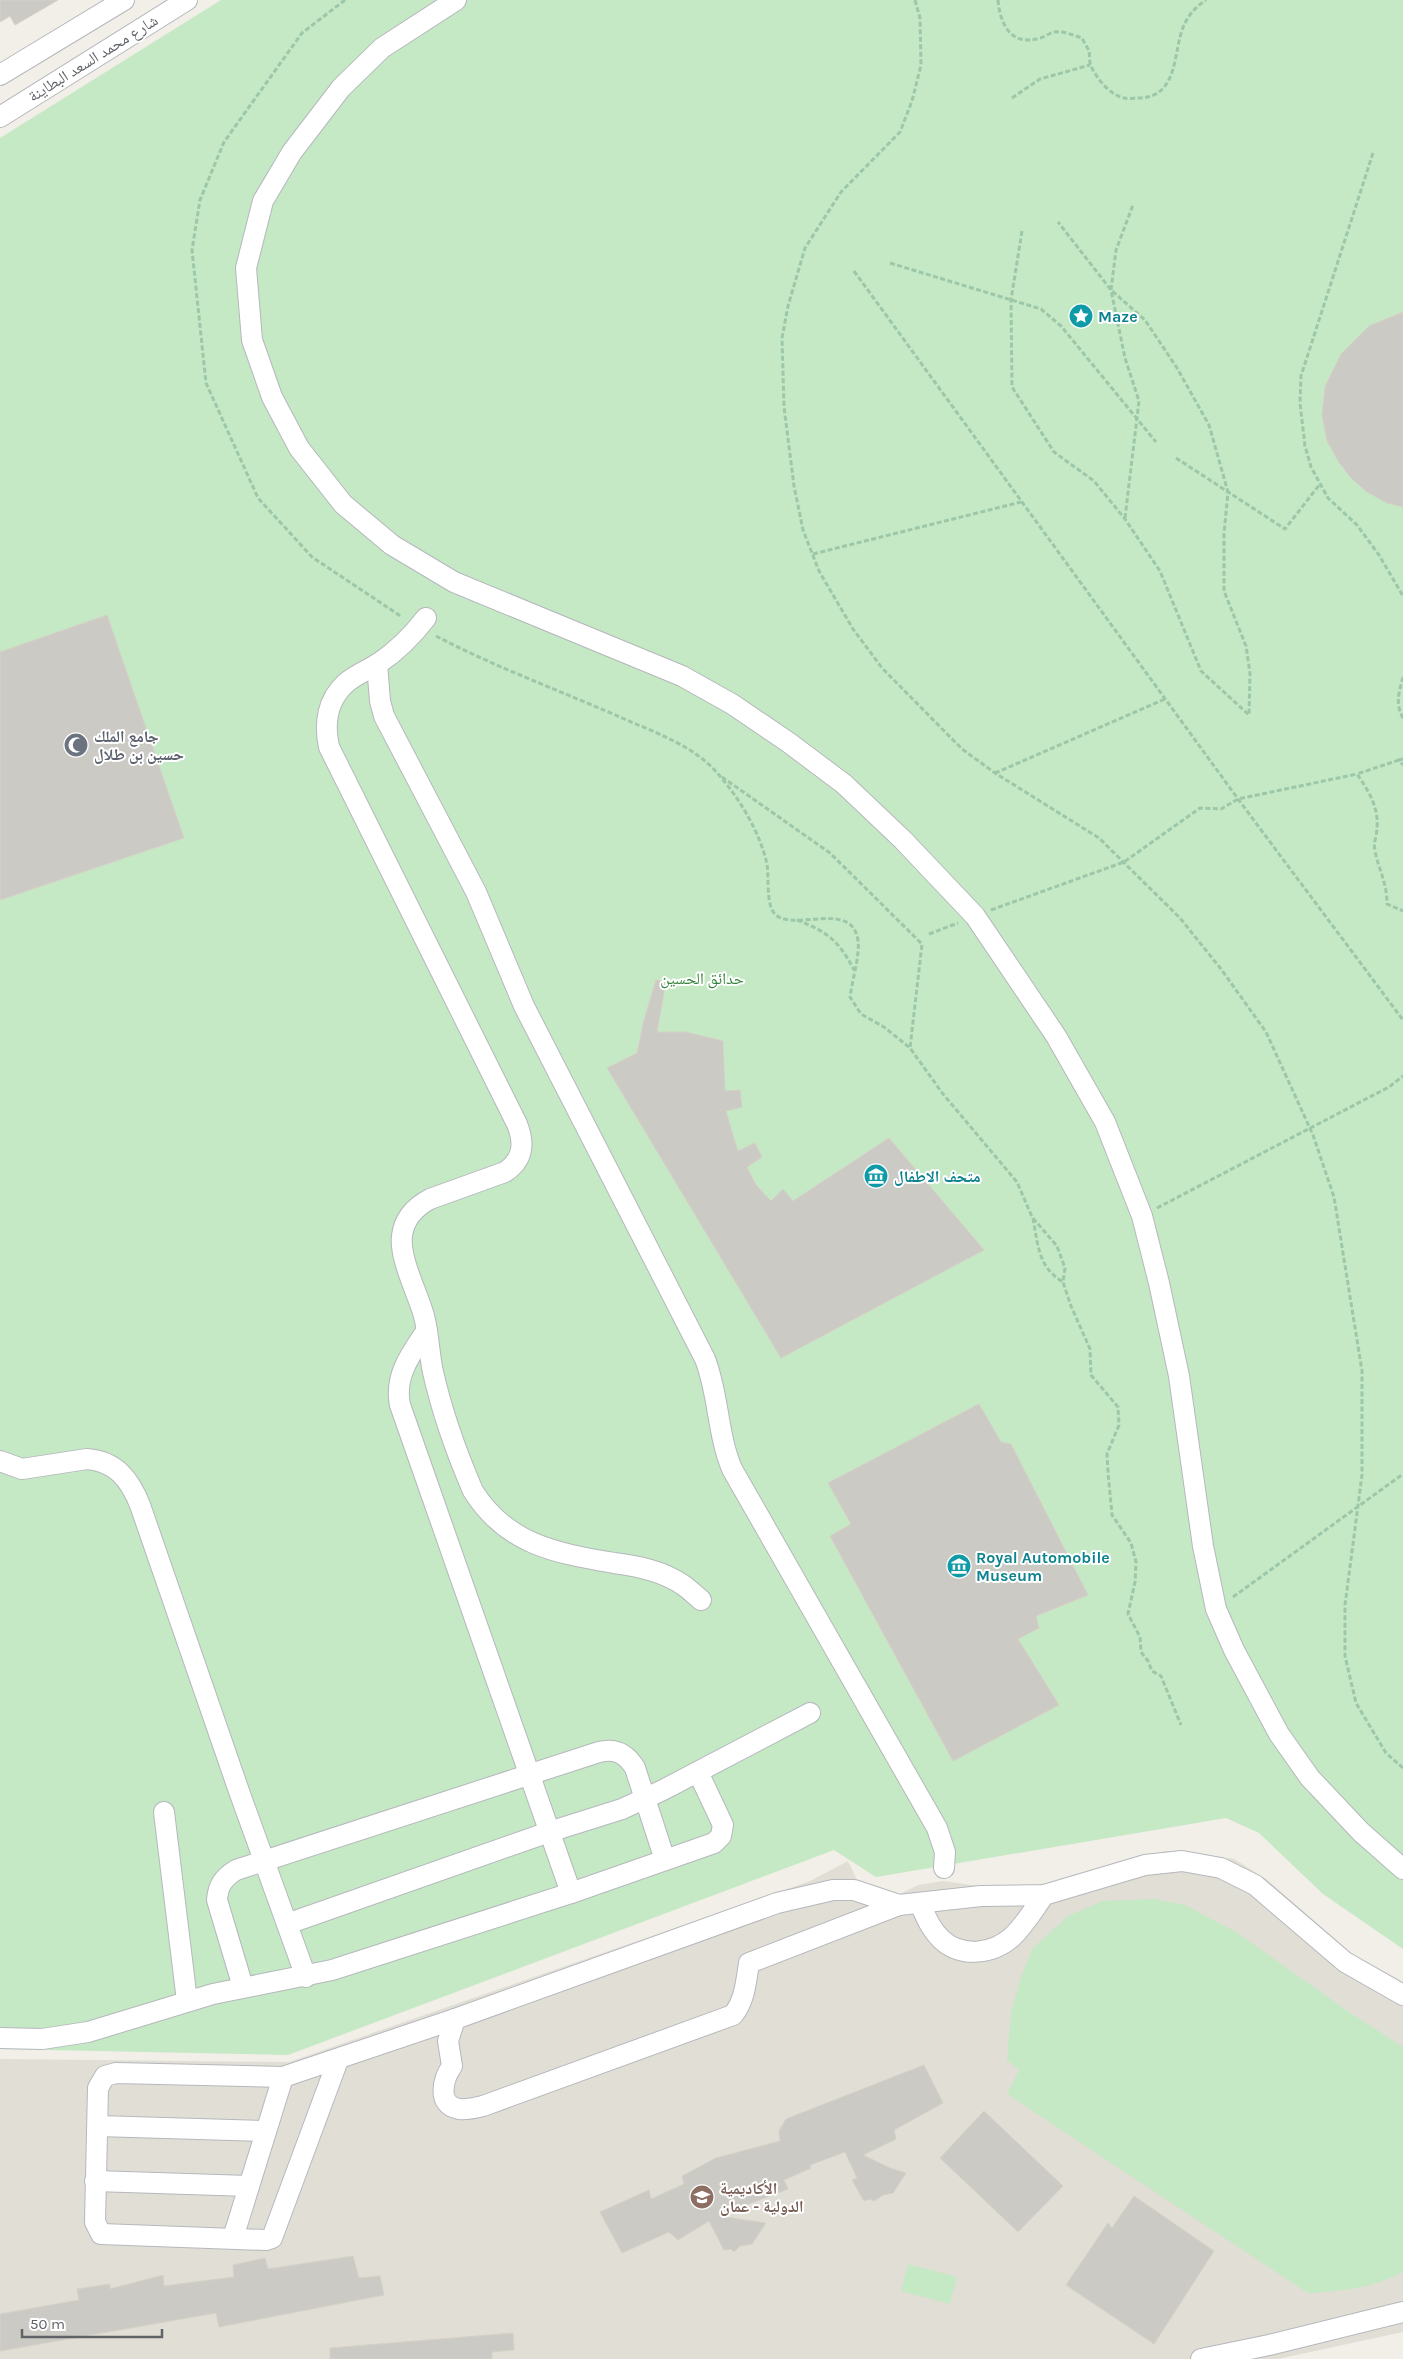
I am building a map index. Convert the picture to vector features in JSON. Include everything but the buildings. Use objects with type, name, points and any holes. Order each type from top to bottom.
[{"type":"street","name":"شارع محمد السعد البطاينة","points":[[0,76],[124,0]]},
{"type":"street","name":"شارع محمد السعد البطاينة","points":[[0,117],[187,0]]},
{"type":"street","points":[[456,0],[382,48],[341,88],[292,152],[262,201],[246,268],[252,340],[272,397],[299,448],[343,504],[392,546],[454,582],[682,676],[732,704],[788,742],[844,784],[903,840],[974,916],[1056,1036],[1105,1122],[1142,1216],[1179,1376],[1204,1546],[1216,1609],[1234,1650],[1279,1734],[1310,1778],[1361,1832],[1403,1869]]},
{"type":"street","points":[[423,623],[399,647],[377,664],[345,684],[336,694],[327,720],[326,733],[329,747],[517,1124],[522,1142],[518,1160],[505,1172],[430,1199],[419,1205],[407,1220],[402,1238],[403,1250],[427,1330],[436,1384],[466,1476],[482,1505],[506,1529],[536,1544],[574,1556],[635,1566],[652,1571],[683,1585],[701,1600]]},
{"type":"street","points":[[377,664],[380,701],[384,716],[476,892],[531,1020],[704,1359],[717,1396],[722,1440],[732,1469],[937,1828],[945,1852],[944,1868]]},
{"type":"street","points":[[427,1330],[409,1357],[400,1375],[398,1395],[400,1405],[571,1893]]},
{"type":"street","points":[[0,1461],[11,1467],[22,1469],[98,1459],[117,1468],[131,1484],[306,1976]]},
{"type":"street","points":[[287,1924],[549,1832],[598,1818],[645,1799],[810,1713]]},
{"type":"street","points":[[243,1987],[217,1900],[218,1891],[228,1875],[264,1861],[599,1752],[616,1751],[630,1760],[665,1860]]},
{"type":"street","points":[[0,2038],[42,2039],[88,2032],[187,2001],[243,1987],[332,1970],[571,1893],[714,1843],[722,1836],[723,1825],[698,1772]]},
{"type":"street","points":[[164,1812],[187,2001]]},
{"type":"street","points":[[455,2019],[449,2032],[448,2041],[452,2066],[445,2076],[443,2091],[448,2103],[456,2108],[466,2110],[483,2106],[733,2015],[740,2006],[743,1997],[749,1964],[899,1905],[981,1896],[1044,1894],[1145,1865],[1182,1861],[1222,1868],[1255,1885],[1345,1962],[1403,1995]]},
{"type":"street","points":[[338,2060],[272,2238],[266,2240],[100,2234],[95,2222],[98,2088],[105,2076],[116,2073],[283,2077],[455,2019],[777,1903],[833,1890],[854,1890],[899,1905]]},
{"type":"street","points":[[920,1904],[929,1924],[942,1940],[960,1950],[979,1952],[1000,1946],[1011,1938],[1022,1927],[1044,1894]]},
{"type":"street","points":[[233,2238],[283,2077]]},
{"type":"street","points":[[98,2126],[266,2131]]},
{"type":"street","points":[[96,2180],[249,2186]]},
{"type":"street","points":[[1201,2359],[1269,2346],[1403,2312]]},
{"type":"path","points":[[915,0],[920,18],[920,65],[912,101],[900,132],[841,192],[825,216],[805,248],[788,306],[782,338],[784,407],[794,486],[803,530],[819,571],[853,629],[882,668],[962,749],[995,773],[1100,838],[1180,918],[1222,969],[1266,1032],[1310,1129],[1334,1197],[1362,1371],[1362,1475],[1345,1605],[1345,1656],[1356,1703],[1386,1753],[1403,1768]]},
{"type":"path","points":[[998,0],[999,17],[1006,29],[1020,40],[1038,39],[1054,32],[1082,38],[1089,52],[1090,65],[1108,90],[1123,98],[1146,98],[1162,89],[1171,78],[1178,42],[1185,23],[1197,6],[1206,0]]},
{"type":"path","points":[[1012,98],[1040,79],[1090,65]]},
{"type":"path","points":[[1373,153],[1301,376],[1300,403],[1305,446],[1311,467],[1320,484],[1328,498],[1357,525],[1388,569],[1403,596]]},
{"type":"path","points":[[1125,519],[1139,401],[1125,358],[1111,290],[1116,250],[1133,205]]},
{"type":"path","points":[[1022,231],[1010,300],[1012,387],[1054,452],[1094,482],[1125,519],[1160,571],[1201,671],[1249,715],[1250,673],[1246,646],[1224,591],[1224,534],[1228,492],[1209,425],[1177,368],[1145,320],[1111,290],[1058,222]]},
{"type":"path","points":[[890,262],[1041,309],[1061,326],[1156,442]]},
{"type":"path","points":[[854,271],[1238,800],[1403,1020]]},
{"type":"path","points":[[1176,458],[1285,529],[1320,484]]},
{"type":"path","points":[[812,554],[1021,502]]},
{"type":"path","points":[[396,614],[423,623],[499,665],[656,733],[697,754],[719,775],[830,853],[922,944],[910,1048]]},
{"type":"path","points":[[1403,677],[1398,709],[1403,718]]},
{"type":"path","points":[[995,773],[1165,700]]},
{"type":"path","points":[[929,934],[1124,862],[1200,808],[1221,809],[1238,800],[1357,774],[1401,760],[1403,764]]},
{"type":"path","points":[[1357,774],[1368,790],[1376,808],[1378,824],[1375,851],[1384,874],[1387,904],[1403,911]]},
{"type":"path","points":[[719,775],[752,823],[767,864],[770,903],[774,912],[782,918],[833,918],[848,922],[853,927],[859,942],[850,997],[861,1014],[884,1028],[910,1048],[943,1094],[1017,1182],[1032,1217],[1043,1262],[1051,1274],[1064,1282]]},
{"type":"path","points":[[794,919],[830,937],[844,950],[854,971]]},
{"type":"path","points":[[1142,1216],[1389,1087],[1403,1076]]},
{"type":"path","points":[[1032,1217],[1057,1246],[1065,1268],[1064,1282],[1071,1306],[1090,1350],[1091,1375],[1118,1407],[1118,1425],[1107,1454],[1112,1515],[1131,1543],[1136,1562],[1128,1614],[1140,1637],[1141,1652],[1148,1661],[1152,1671],[1161,1676],[1181,1725]]},
{"type":"path","points":[[1216,1609],[1403,1474]]},
{"type":"shaded area","name":"الأكاديمية الدولية - عمان","points":[[1166,1851],[1234,1859],[1266,1879],[1371,1970],[1403,1985],[1403,2332],[1278,2359],[0,2359],[0,2059],[289,2062],[810,1881],[848,1861],[865,1897],[892,1898],[918,1885],[943,1881],[1001,1889],[1033,1889],[1110,1865]]},
{"type":"green space","name":"حدائق الحسين","points":[[221,0],[1403,0],[1403,1949],[1323,1894],[1259,1833],[1226,1818],[876,1877],[834,1850],[288,2055],[0,2049],[0,138]]},
{"type":"green space","points":[[1154,1899],[1185,1905],[1236,1932],[1349,2012],[1403,2047],[1403,2272],[1357,2288],[1308,2293],[1007,2094],[1019,2070],[1007,2060],[1011,2012],[1021,1977],[1032,1949],[1068,1916],[1102,1901]]},
{"type":"green space","points":[[908,2264],[957,2277],[950,2304],[901,2291]]},
{"type":"place","name":"Maze","points":[[1081,316]]},
{"type":"place","name":"جامع الملك حسين بن طلال","points":[[76,745]]},
{"type":"place","name":"متحف الاطفال","points":[[876,1176]]},
{"type":"place","name":"Royal Automobile Museum","points":[[959,1566]]},
{"type":"place","name":"الأكاديمية الدولية - عمان","points":[[702,2197]]}]
